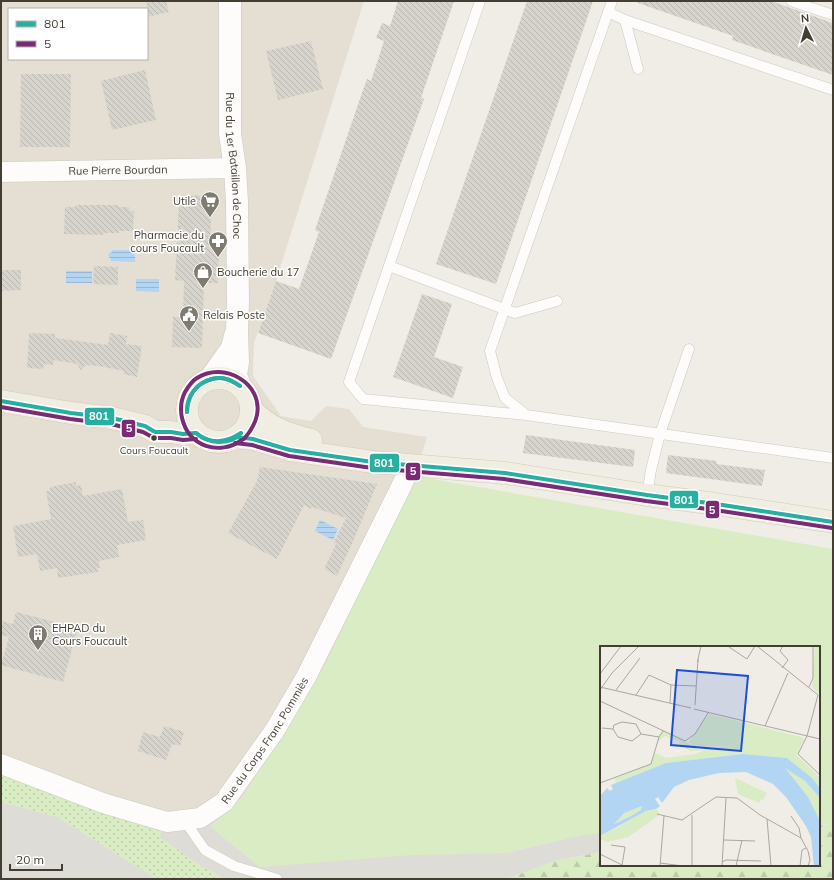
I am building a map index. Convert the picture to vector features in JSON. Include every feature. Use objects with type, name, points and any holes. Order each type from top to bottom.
[{"type":"main road","points":[[224,378],[234,381],[240,386],[248,396],[251,409],[246,427],[236,437],[219,442],[209,440],[196,433],[188,418],[187,407],[189,397],[195,388],[210,379],[224,378]]},
{"type":"main road","points":[[1,401],[112,418],[145,426],[155,432],[183,434],[196,433]]},
{"type":"main road","points":[[145,426],[152,422],[166,418],[177,412],[188,403]]},
{"type":"main road","points":[[251,409],[274,428],[293,436],[374,454],[407,465]]},
{"type":"main road","points":[[236,437],[254,440],[290,450],[373,462],[505,473],[833,522]]},
{"type":"street","name":"Rue du 1er Bataillon de Choc","points":[[230,1],[230,134],[237,202],[238,362],[236,375],[240,386]]},
{"type":"street","name":"Rue Pierre Bourdan","points":[[1,172],[234,168]]},
{"type":"street","name":"Rue du 1er Bataillon de Choc","points":[[210,379],[232,348],[237,331]]},
{"type":"street","name":"Rue du Corps Franc Pommiès","points":[[1,764],[103,803],[167,822],[200,818],[224,802],[275,730],[306,677],[400,489],[407,474],[407,465]]},
{"type":"lane","points":[[480,1],[349,382],[363,399],[526,414],[833,458]]},
{"type":"lane","points":[[526,414],[505,398],[497,378],[490,351],[612,1]]},
{"type":"lane","points":[[792,1],[833,15]]},
{"type":"lane","points":[[608,12],[625,20],[833,90]]},
{"type":"lane","points":[[625,20],[638,69]]},
{"type":"lane","points":[[389,266],[515,312],[557,301]]},
{"type":"lane","points":[[648,495],[651,470],[660,434],[689,349]]},
{"type":"lane","points":[[184,820],[205,850],[234,866],[276,879]]},
{"type":"shaded area","points":[[1,1],[364,1],[276,281],[254,343],[253,376],[281,416],[311,421],[326,406],[349,409],[363,427],[427,437],[415,476],[327,663],[244,796],[211,827],[150,828],[1,773]]},
{"type":"shaded area","points":[[1,802],[57,817],[157,879],[1,879]]},
{"type":"shaded area","points":[[200,818],[260,867],[412,855],[507,853],[569,838],[600,833],[600,852],[558,860],[506,879],[225,879],[198,864],[160,837],[167,822]]},
{"type":"green space","points":[[415,476],[833,549],[833,824],[820,825],[820,646],[600,646],[600,833],[569,838],[507,853],[260,867],[211,827],[244,796],[327,663]]},
{"type":"green space","points":[[1,764],[167,822],[198,864],[225,879],[157,879],[57,817],[1,802]]},
{"type":"green space","points":[[833,824],[833,879],[506,879],[558,860],[600,852],[600,866],[820,866],[820,825]]},
{"type":"water","points":[[112,250],[135,250],[135,262],[111,261],[108,254],[112,252]]},
{"type":"water","points":[[66,271],[92,271],[92,283],[66,283]]},
{"type":"water","points":[[136,279],[159,279],[159,292],[136,291]]},
{"type":"water","points":[[320,520],[338,529],[333,540],[315,531]]},
{"type":"building","points":[[147,1],[166,1],[169,12],[148,17]]},
{"type":"building","points":[[398,1],[454,1],[421,98],[424,99],[331,359],[258,333],[276,281],[299,289],[319,232],[315,230],[367,79],[371,81],[384,41],[376,38],[382,23],[390,26]]},
{"type":"building","points":[[527,1],[593,1],[496,284],[436,264]]},
{"type":"building","points":[[638,1],[771,1],[833,23],[833,75],[732,40],[733,36],[638,3]]},
{"type":"building","points":[[311,41],[323,89],[278,100],[266,51]]},
{"type":"building","points":[[145,70],[156,120],[112,130],[101,81]]},
{"type":"building","points":[[21,74],[71,74],[70,147],[20,147]]},
{"type":"building","points":[[183,195],[212,196],[210,244],[219,245],[218,283],[204,283],[202,348],[172,347],[173,317],[183,317],[184,281],[175,280],[179,202],[183,202]]},
{"type":"building","points":[[76,205],[118,205],[119,207],[129,207],[130,211],[134,211],[133,231],[103,233],[103,235],[64,234],[65,207],[75,207]]},
{"type":"building","points":[[94,266],[118,267],[118,285],[93,284]]},
{"type":"building","points":[[1,270],[21,270],[21,290],[1,291]]},
{"type":"building","points":[[422,294],[452,304],[434,357],[463,367],[453,398],[393,377]]},
{"type":"building","points":[[29,333],[55,334],[55,338],[108,345],[110,333],[127,336],[126,344],[142,346],[137,377],[123,374],[124,371],[99,366],[86,365],[81,370],[77,364],[54,360],[53,365],[44,364],[43,369],[27,368]]},
{"type":"building","points":[[526,435],[635,450],[633,467],[523,453]]},
{"type":"building","points":[[668,455],[717,461],[716,464],[765,470],[762,486],[666,473]]},
{"type":"building","points":[[260,467],[377,484],[337,576],[324,569],[336,544],[334,542],[346,518],[312,507],[311,509],[304,505],[277,559],[228,533],[257,481]]},
{"type":"building","points":[[76,482],[76,486],[81,485],[83,496],[122,489],[128,522],[143,520],[146,540],[117,545],[119,557],[99,561],[100,568],[97,568],[98,572],[58,578],[57,568],[40,571],[37,554],[18,557],[13,526],[51,519],[46,491],[50,491],[50,487]]},
{"type":"building","name":"EHPAD du Cours Foucault","points":[[16,612],[78,628],[63,682],[1,665],[9,637],[1,635],[1,621],[13,624]]},
{"type":"building","points":[[164,726],[184,732],[180,746],[172,744],[166,760],[138,751],[143,732],[160,737]]},
{"type":"transit line","name":"5","points":[[242,440],[233,445],[215,448],[206,446],[191,436],[182,418],[181,405],[185,392],[195,379],[208,373],[219,372],[239,378],[248,385],[254,393],[257,404],[257,415],[252,428],[244,439]]},
{"type":"transit line","name":"801","points":[[187,412],[188,401],[197,387],[212,379]]},
{"type":"transit line","name":"801","points":[[187,412],[189,400],[197,387],[212,379]]},
{"type":"transit line","name":"801","points":[[212,379],[227,379],[240,386]]},
{"type":"transit line","name":"801","points":[[212,379],[227,379],[240,386]]},
{"type":"transit line","name":"801","points":[[1,401],[71,413],[112,418],[145,426],[155,432],[183,434],[196,433]]},
{"type":"transit line","name":"5","points":[[1,407],[70,419],[111,424],[143,432],[154,438],[183,440],[196,439]]},
{"type":"transit line","name":"801","points":[[196,433],[213,441],[224,441],[241,433]]},
{"type":"transit line","name":"801","points":[[196,433],[201,437],[219,442],[231,440],[241,433]]},
{"type":"transit line","name":"801","points":[[236,437],[253,439],[290,450],[373,462],[505,473],[833,522]]},
{"type":"transit line","name":"5","points":[[235,443],[252,445],[289,456],[372,468],[504,479],[832,528]]},
{"type":"place","name":"Utile","points":[[210,218]]},
{"type":"place","name":"Pharmacie du cours Foucault","points":[[218,258]]},
{"type":"place","name":"Boucherie du 17","points":[[203,289]]},
{"type":"place","name":"Relais Poste","points":[[189,332]]},
{"type":"place","name":"Cours Foucault","points":[[154,438]]},
{"type":"place","name":"EHPAD du Cours Foucault","points":[[38,651]]}]
